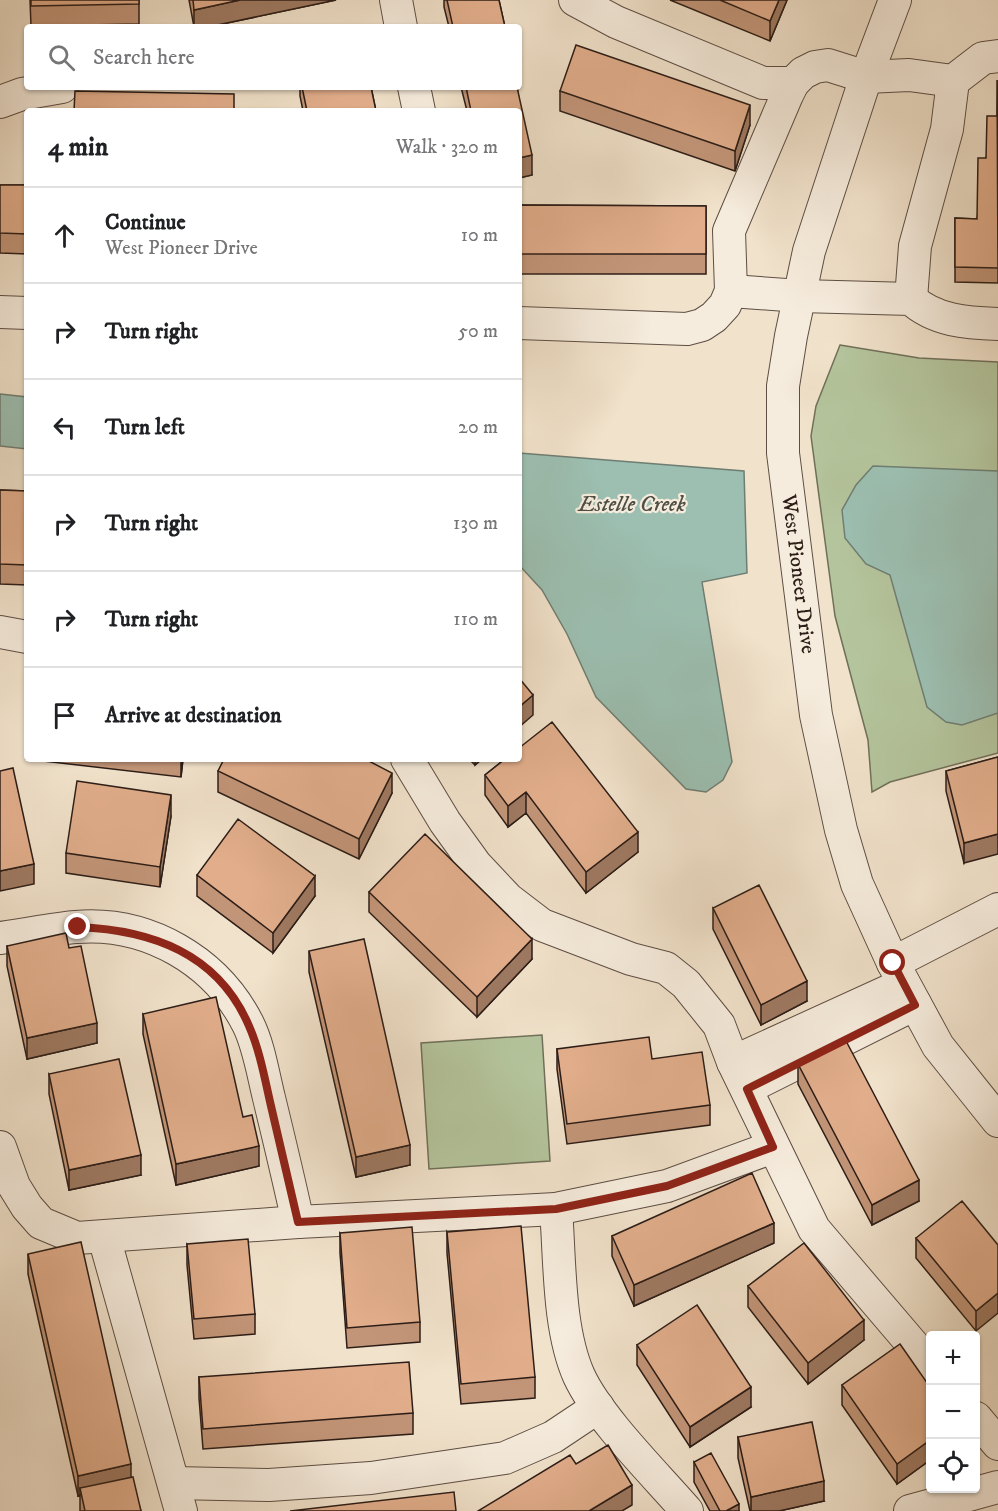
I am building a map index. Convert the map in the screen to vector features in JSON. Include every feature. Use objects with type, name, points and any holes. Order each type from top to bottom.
[{"type":"street","points":[[396,0],[400,24]]},
{"type":"street","points":[[575,0],[616,22],[763,83],[793,83]]},
{"type":"street","name":"West Pioneer Drive","points":[[895,0],[866,76],[810,251],[783,386],[783,453],[816,715],[841,830],[857,884],[904,984],[938,1046],[998,1122]]},
{"type":"street","points":[[522,323],[687,329],[702,325],[714,317],[725,305],[731,291],[729,231],[793,83],[803,73],[815,67],[828,65],[866,76],[909,75],[953,81],[983,58],[998,56]]},
{"type":"street","points":[[910,299],[915,246],[947,129],[953,81]]},
{"type":"street","points":[[0,102],[22,94],[45,90]]},
{"type":"street","points":[[415,90],[418,108]]},
{"type":"street","points":[[731,291],[800,296],[910,299],[923,311],[962,322],[998,324]]},
{"type":"street","points":[[0,312],[24,313]]},
{"type":"street","points":[[0,632],[24,636]]},
{"type":"street","points":[[409,762],[445,822],[476,865],[508,899],[542,925],[631,959],[666,968],[687,984],[719,1025],[773,1147],[814,1229],[926,1360]]},
{"type":"street","points":[[740,1076],[904,984],[998,909]]},
{"type":"street","points":[[0,938],[78,927],[132,932],[177,948],[218,981],[236,1001],[249,1026],[260,1058],[298,1222]]},
{"type":"street","points":[[0,1147],[14,1186],[41,1223],[77,1238],[298,1222],[556,1209],[667,1186],[773,1147]]},
{"type":"street","points":[[556,1209],[568,1344],[579,1376],[598,1407],[687,1511]]},
{"type":"street","points":[[104,1237],[177,1497],[269,1485],[371,1478],[505,1458],[553,1437],[598,1407]]},
{"type":"street","points":[[980,1424],[998,1444]]},
{"type":"street","points":[[910,1511],[998,1487]]},
{"type":"shaded area","points":[[840,345],[919,358],[998,362],[998,753],[890,782],[872,792],[868,740],[835,616],[811,436],[816,406]]},
{"type":"shaded area","points":[[542,1035],[550,1161],[429,1169],[421,1043]]},
{"type":"water","points":[[0,394],[24,397],[24,449],[0,446]]},
{"type":"water","name":"Estelle Creek","points":[[522,453],[744,471],[747,573],[702,582],[732,762],[723,780],[706,792],[686,789],[596,697],[567,634],[542,590],[522,568]]},
{"type":"water","points":[[873,466],[998,471],[998,713],[962,725],[946,722],[927,707],[890,575],[866,564],[845,538],[842,510],[856,485]]},
{"type":"building","points":[[31,0],[139,0],[139,4],[31,6]]},
{"type":"building","points":[[193,0],[240,0],[194,10]]},
{"type":"building","points":[[447,0],[499,0],[504,24],[452,24]]},
{"type":"building","points":[[720,0],[779,0],[770,21]]},
{"type":"building","points":[[576,45],[750,105],[735,151],[560,91]]},
{"type":"building","points":[[997,80],[998,268],[955,267],[955,218],[977,219],[978,158],[986,158],[987,116],[997,116]]},
{"type":"building","points":[[303,90],[372,90],[375,108],[306,108]]},
{"type":"building","points":[[467,90],[518,90],[522,108],[470,108]]},
{"type":"building","points":[[75,91],[234,94],[234,108],[74,108]]},
{"type":"building","points":[[522,110],[532,155],[522,157]]},
{"type":"building","points":[[0,185],[24,185],[24,234],[0,233]]},
{"type":"building","points":[[522,205],[706,206],[706,254],[522,254]]},
{"type":"building","points":[[0,490],[24,491],[24,565],[0,564]]},
{"type":"building","points":[[522,682],[533,695],[522,704]]},
{"type":"building","points":[[552,722],[638,832],[586,872],[526,792],[508,806],[485,775],[501,762],[522,762],[522,746]]},
{"type":"building","points":[[998,757],[998,834],[964,843],[946,771]]},
{"type":"building","points":[[222,762],[371,762],[392,773],[359,839],[218,771]]},
{"type":"building","points":[[13,768],[34,864],[0,871],[0,771]]},
{"type":"building","points":[[77,781],[171,795],[160,867],[66,853]]},
{"type":"building","points":[[238,819],[315,876],[273,933],[197,875]]},
{"type":"building","points":[[425,834],[532,939],[477,997],[369,892]]},
{"type":"building","points":[[759,885],[807,981],[761,1005],[713,908]]},
{"type":"building","points":[[66,933],[69,948],[81,946],[97,1023],[27,1038],[7,946]]},
{"type":"building","points":[[364,939],[410,1145],[356,1157],[309,951]]},
{"type":"building","points":[[216,997],[243,1117],[252,1115],[259,1146],[176,1164],[143,1014]]},
{"type":"building","points":[[649,1037],[652,1059],[702,1052],[710,1105],[567,1124],[557,1049]]},
{"type":"building","points":[[845,1039],[919,1180],[872,1205],[798,1064]]},
{"type":"building","points":[[119,1059],[141,1155],[69,1170],[49,1074]]},
{"type":"building","points":[[752,1173],[774,1223],[634,1285],[612,1236]]},
{"type":"building","points":[[962,1201],[998,1245],[998,1293],[976,1311],[916,1238]]},
{"type":"building","points":[[521,1226],[535,1377],[461,1384],[447,1232]]},
{"type":"building","points":[[412,1227],[420,1322],[347,1328],[340,1233]]},
{"type":"building","points":[[248,1239],[255,1314],[194,1319],[187,1244]]},
{"type":"building","points":[[81,1242],[131,1464],[78,1476],[28,1254]]},
{"type":"building","points":[[804,1243],[864,1320],[808,1363],[748,1286]]},
{"type":"building","points":[[697,1305],[751,1387],[690,1427],[637,1345]]},
{"type":"building","points":[[900,1344],[926,1381],[926,1443],[897,1464],[842,1385]]},
{"type":"building","points":[[409,1362],[413,1413],[203,1429],[199,1377]]},
{"type":"building","points":[[812,1422],[824,1481],[751,1497],[738,1437]]},
{"type":"building","points":[[608,1445],[632,1485],[589,1511],[478,1511],[570,1455],[576,1464]]},
{"type":"building","points":[[711,1453],[739,1504],[726,1511],[720,1511],[694,1462]]},
{"type":"building","points":[[133,1477],[141,1511],[85,1511],[80,1488]]},
{"type":"building","points":[[454,1492],[456,1511],[290,1511]]},
{"type":"route","points":[[78,927],[132,932],[177,948],[197,962],[236,1001],[249,1026],[260,1058],[298,1222],[556,1209],[667,1186],[773,1147],[747,1089],[915,1005],[893,963]]}]
